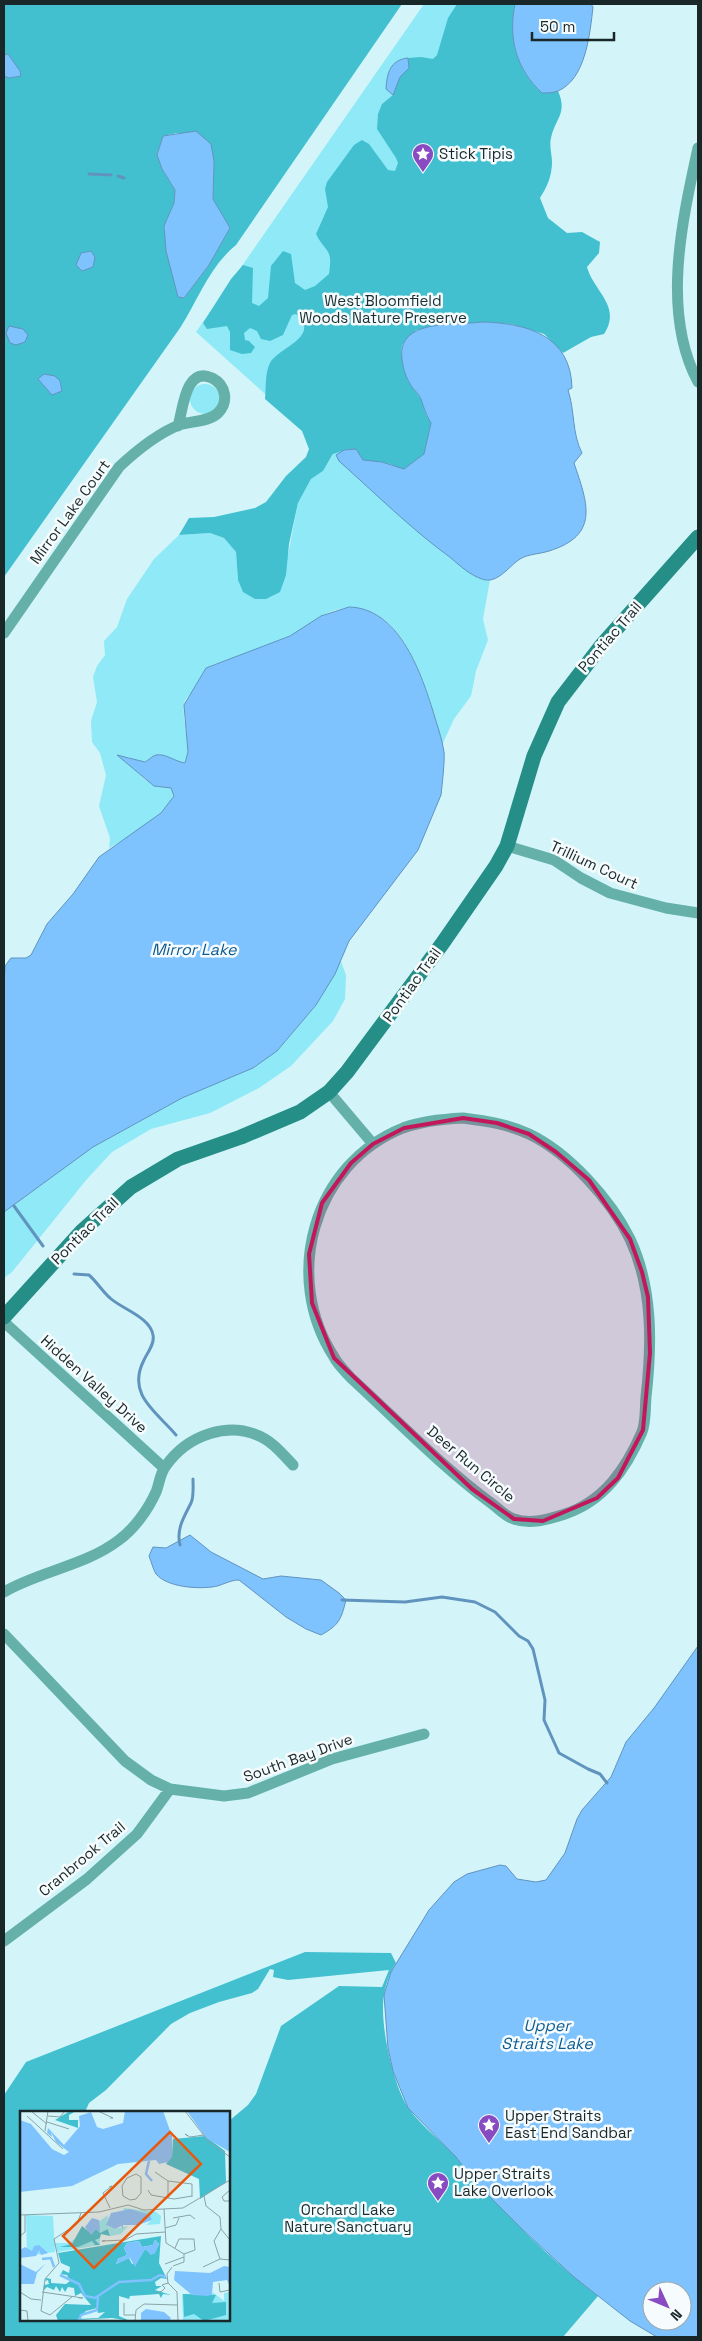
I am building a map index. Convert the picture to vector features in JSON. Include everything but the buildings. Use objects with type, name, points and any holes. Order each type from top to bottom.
[{"type":"main road","name":"Pontiac Trail","points":[[4,1317],[82,1230],[130,1187],[178,1159],[241,1137],[300,1112],[329,1092],[347,1072],[484,885],[507,846],[534,756],[558,702],[601,646],[698,537]]},
{"type":"street","points":[[698,148],[683,223],[677,293],[679,326],[686,353],[698,382]]},
{"type":"street","name":"Mirror Lake Court","points":[[4,633],[119,467],[139,449],[178,426],[210,418],[218,413],[225,404],[224,392],[219,382],[210,377],[199,377],[192,382],[185,392],[178,426]]},
{"type":"street","name":"Trillium Court","points":[[507,846],[554,860],[581,878],[610,893],[666,908],[698,913]]},
{"type":"street","points":[[329,1092],[374,1144]]},
{"type":"street","name":"Deer Run Circle","points":[[463,1118],[498,1122],[529,1134],[556,1152],[589,1180],[615,1214],[630,1239],[642,1272],[648,1297],[650,1353],[643,1430],[618,1478],[597,1498],[575,1511],[543,1521],[514,1519],[472,1489],[351,1378],[334,1358],[321,1334],[312,1304],[308,1278],[312,1232],[322,1204],[337,1180],[351,1163],[374,1144],[404,1128],[436,1120],[463,1118]]},
{"type":"street","name":"Hidden Valley Drive","points":[[4,1322],[52,1368],[164,1468]]},
{"type":"street","points":[[4,1592],[32,1578],[95,1555],[119,1540],[138,1521],[155,1495],[164,1468],[184,1446],[203,1436],[224,1430],[245,1431],[266,1439],[293,1465]]},
{"type":"street","name":"South Bay Drive","points":[[4,1634],[125,1761],[151,1780],[170,1789],[224,1796],[248,1793],[332,1759],[424,1734]]},
{"type":"street","name":"Cranbrook Trail","points":[[4,1941],[87,1879],[137,1834],[170,1789]]},
{"type":"highlighted area","points":[[463,1118],[497,1123],[529,1134],[556,1152],[589,1180],[615,1214],[630,1239],[642,1272],[648,1297],[650,1353],[643,1430],[618,1478],[597,1498],[543,1521],[514,1519],[472,1489],[334,1358],[312,1303],[309,1254],[322,1203],[351,1163],[373,1144],[404,1128]]},
{"type":"green space","points":[[4,4],[402,4],[236,245],[218,263],[180,328],[4,577],[4,76],[9,78],[20,76],[8,54],[4,55]],"holes":[[[189,133],[214,161],[213,199],[230,228],[209,265],[184,298],[178,296],[164,226],[174,203],[175,190],[162,169],[157,154],[163,136]]]},
{"type":"green space","name":"West Bloomfield Woods Nature Preserve","points":[[424,4],[556,4],[441,551],[487,581],[490,580],[483,619],[488,640],[476,671],[471,696],[454,719],[442,745],[422,678],[398,634],[382,618],[363,609],[340,609],[330,612],[291,635],[246,654],[213,665],[204,671],[195,689],[185,701],[184,706],[188,746],[187,761],[177,762],[158,755],[146,761],[141,761],[126,756],[138,772],[149,782],[156,786],[173,789],[168,806],[138,831],[109,848],[110,838],[99,806],[106,775],[100,753],[92,742],[91,721],[97,702],[93,677],[97,666],[105,655],[104,641],[117,627],[127,599],[154,559],[179,535],[210,533],[224,538],[236,552],[238,580],[288,555],[298,503],[311,479],[323,471],[333,455],[196,332]]},
{"type":"green space","name":"West Bloomfield Woods Nature Preserve","points":[[457,4],[515,4],[513,16],[514,41],[520,63],[533,84],[542,93],[558,91],[562,105],[560,116],[550,141],[551,172],[540,198],[548,218],[567,233],[582,232],[600,242],[599,253],[587,267],[590,276],[605,299],[610,315],[609,324],[604,334],[591,337],[563,353],[544,334],[511,324],[482,322],[416,330],[402,345],[401,352],[408,381],[421,399],[426,415],[431,423],[424,454],[404,469],[395,468],[391,464],[363,460],[360,458],[357,450],[348,449],[333,454],[323,471],[311,479],[298,503],[289,544],[286,575],[280,592],[266,599],[255,599],[243,592],[238,580],[236,552],[224,538],[210,533],[179,535],[189,518],[214,517],[255,508],[266,502],[286,476],[306,457],[309,449],[302,431],[265,399],[268,367],[275,357],[302,335],[304,329],[303,322],[296,314],[292,315],[283,335],[270,341],[261,339],[257,331],[250,328],[244,333],[245,340],[255,347],[251,353],[242,354],[230,350],[230,332],[227,326],[207,329],[203,323],[231,279],[243,265],[253,268],[252,303],[259,306],[268,298],[271,266],[283,251],[291,254],[295,283],[305,290],[315,286],[329,274],[330,259],[328,251],[316,234],[328,207],[325,189],[327,182],[354,145],[362,140],[369,144],[388,170],[395,171],[398,163],[396,158],[377,129],[378,114],[382,104],[393,95],[400,77],[409,68],[408,58],[421,57],[433,59],[437,55],[448,18]]},
{"type":"green space","points":[[205,384],[216,388],[220,399],[216,410],[205,414],[194,410],[190,399],[194,388]]},
{"type":"green space","points":[[340,959],[346,975],[345,999],[333,1021],[291,1066],[259,1088],[210,1113],[151,1129],[112,1152],[87,1179],[12,1272],[4,1278],[4,1212],[93,1147],[182,1098],[253,1068],[280,1048],[316,1005],[335,974]]},
{"type":"green space","name":"Orchard Lake Nature Sanctuary","points":[[305,1952],[391,1953],[396,1963],[390,1974],[385,1991],[383,2007],[385,2037],[398,2085],[409,2109],[523,2231],[598,2296],[563,2337],[4,2337],[4,2095],[26,2062]]},
{"type":"water","points":[[515,4],[591,4],[593,7],[588,42],[581,66],[567,85],[558,91],[542,93],[533,84],[520,63],[514,41],[513,17]]},
{"type":"water","points":[[8,54],[20,71],[21,76],[9,78],[4,76],[4,55]]},
{"type":"water","points":[[408,58],[409,68],[400,77],[393,95],[386,89],[387,78],[391,68],[397,61]]},
{"type":"water","points":[[196,131],[211,144],[214,161],[213,199],[230,228],[209,265],[184,298],[178,297],[166,251],[164,226],[174,203],[175,190],[162,169],[157,155],[163,136]]},
{"type":"water","points":[[91,251],[95,257],[93,267],[82,271],[76,265],[81,253]]},
{"type":"water","points":[[482,322],[514,325],[530,329],[555,344],[564,355],[570,370],[572,388],[568,390],[577,438],[582,453],[574,463],[586,504],[586,516],[577,536],[566,544],[549,551],[523,557],[498,577],[487,580],[469,573],[422,535],[339,461],[336,455],[344,450],[356,449],[363,460],[382,462],[404,469],[424,454],[431,423],[420,397],[404,371],[402,350],[406,339],[426,327]]},
{"type":"water","points":[[9,326],[23,329],[28,335],[25,342],[16,345],[10,343],[6,333]]},
{"type":"water","points":[[44,374],[55,376],[60,381],[62,391],[52,395],[38,379]]},
{"type":"water","name":"Mirror Lake","points":[[349,607],[366,610],[381,618],[394,629],[421,676],[440,736],[444,756],[441,795],[418,850],[349,941],[335,974],[316,1005],[277,1051],[253,1068],[182,1098],[93,1147],[4,1212],[5,966],[11,958],[26,958],[31,955],[47,924],[73,894],[99,857],[161,813],[174,796],[171,788],[154,786],[117,755],[145,762],[159,755],[185,763],[188,752],[184,705],[206,668],[290,636],[321,616]]},
{"type":"water","points":[[190,1535],[211,1552],[263,1579],[281,1576],[321,1580],[346,1600],[343,1612],[336,1625],[321,1635],[306,1629],[286,1617],[239,1580],[205,1588],[182,1586],[167,1582],[155,1572],[149,1556],[153,1547],[166,1548]]},
{"type":"water","name":"Upper Straits Lake","points":[[698,1646],[698,2337],[657,2337],[647,2331],[692,2331],[692,2281],[642,2281],[642,2328],[630,2321],[574,2277],[523,2230],[476,2183],[456,2157],[408,2108],[393,2071],[388,2048],[384,1995],[391,1972],[429,1910],[454,1882],[467,1874],[500,1865],[506,1866],[517,1879],[536,1882],[546,1880],[565,1853],[582,1810],[611,1777],[626,1742],[654,1708]]},
{"type":"waterway","points":[[89,174],[111,175]]},
{"type":"waterway","points":[[118,176],[124,178]]},
{"type":"waterway","points":[[14,1206],[43,1246]]},
{"type":"waterway","points":[[74,1274],[89,1275],[110,1298],[141,1318],[151,1329],[153,1342],[139,1372],[141,1393],[146,1402],[176,1435]]},
{"type":"waterway","points":[[180,1545],[180,1528],[192,1501],[193,1479]]},
{"type":"waterway","points":[[342,1600],[405,1602],[442,1597],[475,1602],[495,1612],[519,1636],[528,1641],[533,1649],[545,1700],[544,1720],[559,1753],[600,1774],[607,1783]]},
{"type":"place","name":"Stick Tipis","points":[[423,173]]},
{"type":"place","name":"Upper Straits East End Sandbar","points":[[489,2144]]},
{"type":"place","name":"Upper Straits Lake Overlook","points":[[438,2202]]}]
